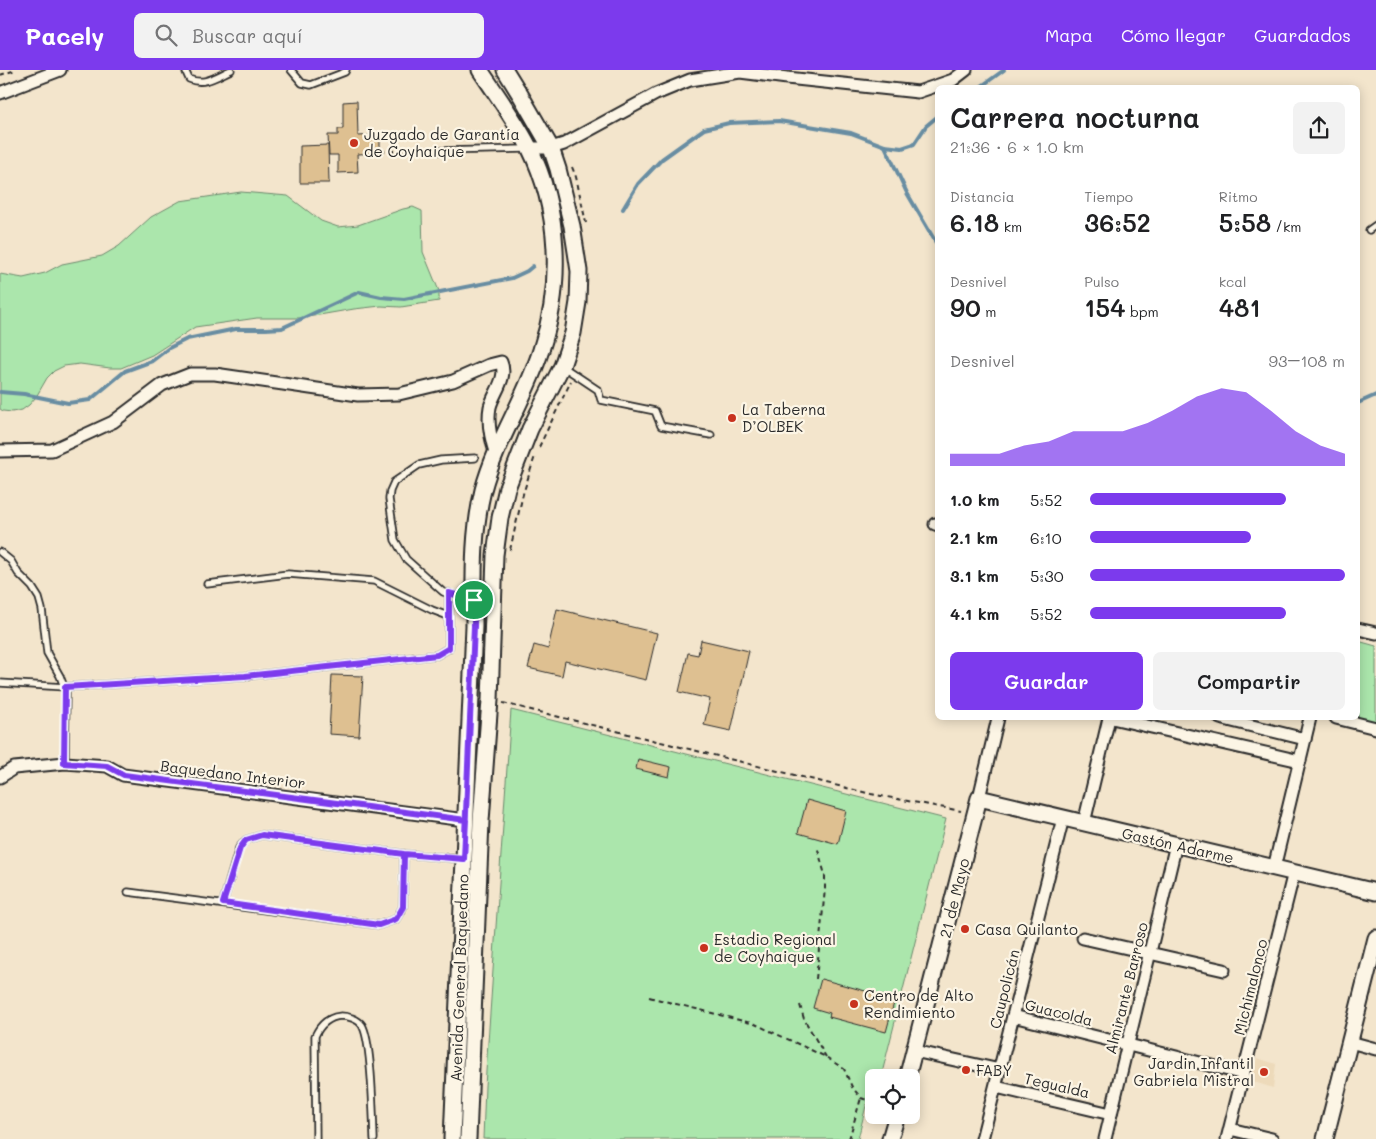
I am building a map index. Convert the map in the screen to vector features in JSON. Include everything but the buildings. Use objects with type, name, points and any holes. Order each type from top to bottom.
[{"type":"main road","name":"Avenida General Baquedano","points":[[452,1139],[466,820],[476,525],[484,490],[496,454],[541,350],[548,324],[556,260],[549,206],[540,173],[515,122],[480,70]]},
{"type":"main road","name":"Avenida General Baquedano","points":[[468,1139],[481,822],[490,700],[495,555],[500,518],[507,488],[516,463],[530,429],[568,370],[578,302],[579,271],[557,146],[505,70]]},
{"type":"main road","name":"21 de Mayo","points":[[909,1069],[979,798]]},
{"type":"main road","name":"Gastón Adarme","points":[[979,798],[1376,892]]},
{"type":"main road","points":[[1325,1139],[1376,938]]},
{"type":"main road","points":[[890,1139],[894,1124]]},
{"type":"street","points":[[0,93],[60,70]]},
{"type":"street","points":[[938,85],[953,80],[966,70]]},
{"type":"street","points":[[529,148],[557,146],[656,94],[690,80],[740,72],[918,92],[935,86]]},
{"type":"street","points":[[0,451],[52,450],[113,422],[162,385],[190,374],[215,374],[358,395],[399,394],[453,381],[489,365],[501,362],[504,368],[502,379],[490,407],[489,426],[496,454]]},
{"type":"street","points":[[1360,629],[1376,633]]},
{"type":"street","name":"21 de Mayo","points":[[979,798],[998,720]]},
{"type":"street","points":[[1084,823],[1110,720]]},
{"type":"street","points":[[1119,720],[1300,761]]},
{"type":"street","points":[[1228,720],[1305,739]]},
{"type":"street","points":[[1274,868],[1310,720]]},
{"type":"street","points":[[1344,720],[1376,728]]},
{"type":"street","name":"Baquedano Interior","points":[[0,777],[14,768],[64,763],[107,766],[124,775],[466,820]]},
{"type":"street","name":"Caupolicán","points":[[982,1139],[1063,818]]},
{"type":"street","name":"Almirante Barroso","points":[[1105,1139],[1176,844]]},
{"type":"street","name":"Michimalonco","points":[[1228,1134],[1294,872]]},
{"type":"street","points":[[1084,938],[1224,970]]},
{"type":"street","name":"Guacolda","points":[[1013,1016],[1244,1074]]},
{"type":"street","points":[[1350,1042],[1376,1049]]},
{"type":"street","points":[[914,1051],[1000,1070]]},
{"type":"street","name":"Tegualda","points":[[996,1086],[1111,1114]]},
{"type":"street","points":[[1228,1134],[1272,1139]]},
{"type":"lane","points":[[185,70],[189,79],[196,82],[204,82],[231,70]]},
{"type":"lane","points":[[291,70],[302,83],[311,85],[346,70]]},
{"type":"lane","points":[[439,150],[529,148]]},
{"type":"lane","points":[[1369,230],[1376,225]]},
{"type":"lane","points":[[568,370],[598,390],[601,400],[655,411],[661,426],[711,436]]},
{"type":"lane","points":[[474,600],[443,592],[406,559],[395,540],[389,499],[394,482],[419,465],[441,460],[475,458]]},
{"type":"lane","points":[[0,552],[11,561],[18,573],[32,587],[39,598],[47,653],[65,687],[64,763]]},
{"type":"lane","points":[[207,584],[288,574],[374,581],[448,616]]},
{"type":"lane","points":[[0,683],[65,687],[245,676],[437,655],[449,648],[449,593]]},
{"type":"lane","points":[[223,903],[240,848],[246,840],[262,835],[404,854],[464,859]]},
{"type":"lane","points":[[128,892],[379,925],[396,919],[403,907],[404,854]]},
{"type":"lane","points":[[316,1139],[315,1036],[322,1024],[342,1016],[353,1019],[362,1025],[368,1045],[374,1139]]},
{"type":"path","points":[[0,75],[16,70]]},
{"type":"path","points":[[557,146],[576,177],[586,223]]},
{"type":"path","points":[[380,151],[439,150]]},
{"type":"path","points":[[509,556],[523,494],[537,450],[568,370]]},
{"type":"path","points":[[490,700],[871,794],[975,814]]},
{"type":"path","points":[[816,979],[825,889],[825,875],[817,846]]},
{"type":"path","points":[[649,997],[755,1024],[826,1057],[844,1069],[852,1087],[861,1098],[865,1099]]},
{"type":"path","points":[[800,1005],[804,1019],[826,1057]]},
{"type":"path","points":[[849,1139],[861,1098]]},
{"type":"shaded area","name":"Jardin Infantil Gabriela Mistral","points":[[1257,1058],[1276,1064],[1273,1088],[1251,1081]]},
{"type":"green space","points":[[241,192],[288,196],[321,221],[338,227],[358,225],[413,207],[422,211],[423,252],[439,291],[439,301],[401,307],[381,306],[354,309],[302,318],[257,318],[195,327],[152,355],[121,368],[80,364],[64,366],[54,371],[47,378],[36,397],[22,410],[12,412],[0,409],[0,274],[23,278],[45,273],[62,264],[102,256],[119,246],[151,217],[180,201]]},
{"type":"green space","points":[[1360,642],[1376,646],[1376,730],[1330,720],[1360,720]]},
{"type":"green space","name":"Estadio Regional de Coyhaique","points":[[511,710],[946,819],[883,1069],[865,1069],[865,1110],[858,1139],[483,1139]]},
{"type":"waterway","points":[[983,85],[1004,70]]},
{"type":"waterway","points":[[623,209],[638,184],[662,159],[704,129],[729,123],[779,121],[851,133],[885,146],[902,148],[914,144],[926,126],[935,118]]},
{"type":"waterway","points":[[885,146],[907,193],[935,241]]},
{"type":"waterway","points":[[0,392],[24,394],[68,403],[90,400],[125,371],[152,361],[169,348],[187,339],[236,329],[282,328],[359,292],[381,297],[404,299],[512,278],[533,266]]},
{"type":"waterway","points":[[1360,402],[1376,395]]},
{"type":"place","name":"Juzgado de Garantía de Coyhaique","points":[[354,143]]},
{"type":"place","name":"La Taberna D’OLBEK","points":[[732,418]]},
{"type":"place","name":"Casa Quilanto","points":[[965,929]]},
{"type":"place","name":"Estadio Regional de Coyhaique","points":[[704,948]]},
{"type":"place","name":"Centro de Alto Rendimiento","points":[[854,1004]]},
{"type":"place","name":"FABY","points":[[966,1070]]},
{"type":"place","name":"Jardin Infantil Gabriela Mistral","points":[[1264,1072]]},
{"type":"route","points":[[474,600],[449,593],[449,648],[437,655],[245,676],[65,687],[64,763],[107,766],[124,775],[466,820],[464,859],[404,854],[403,907],[396,919],[379,925],[223,903],[240,848],[246,840],[262,835],[404,854],[464,859],[466,820],[474,626],[474,600]]}]
